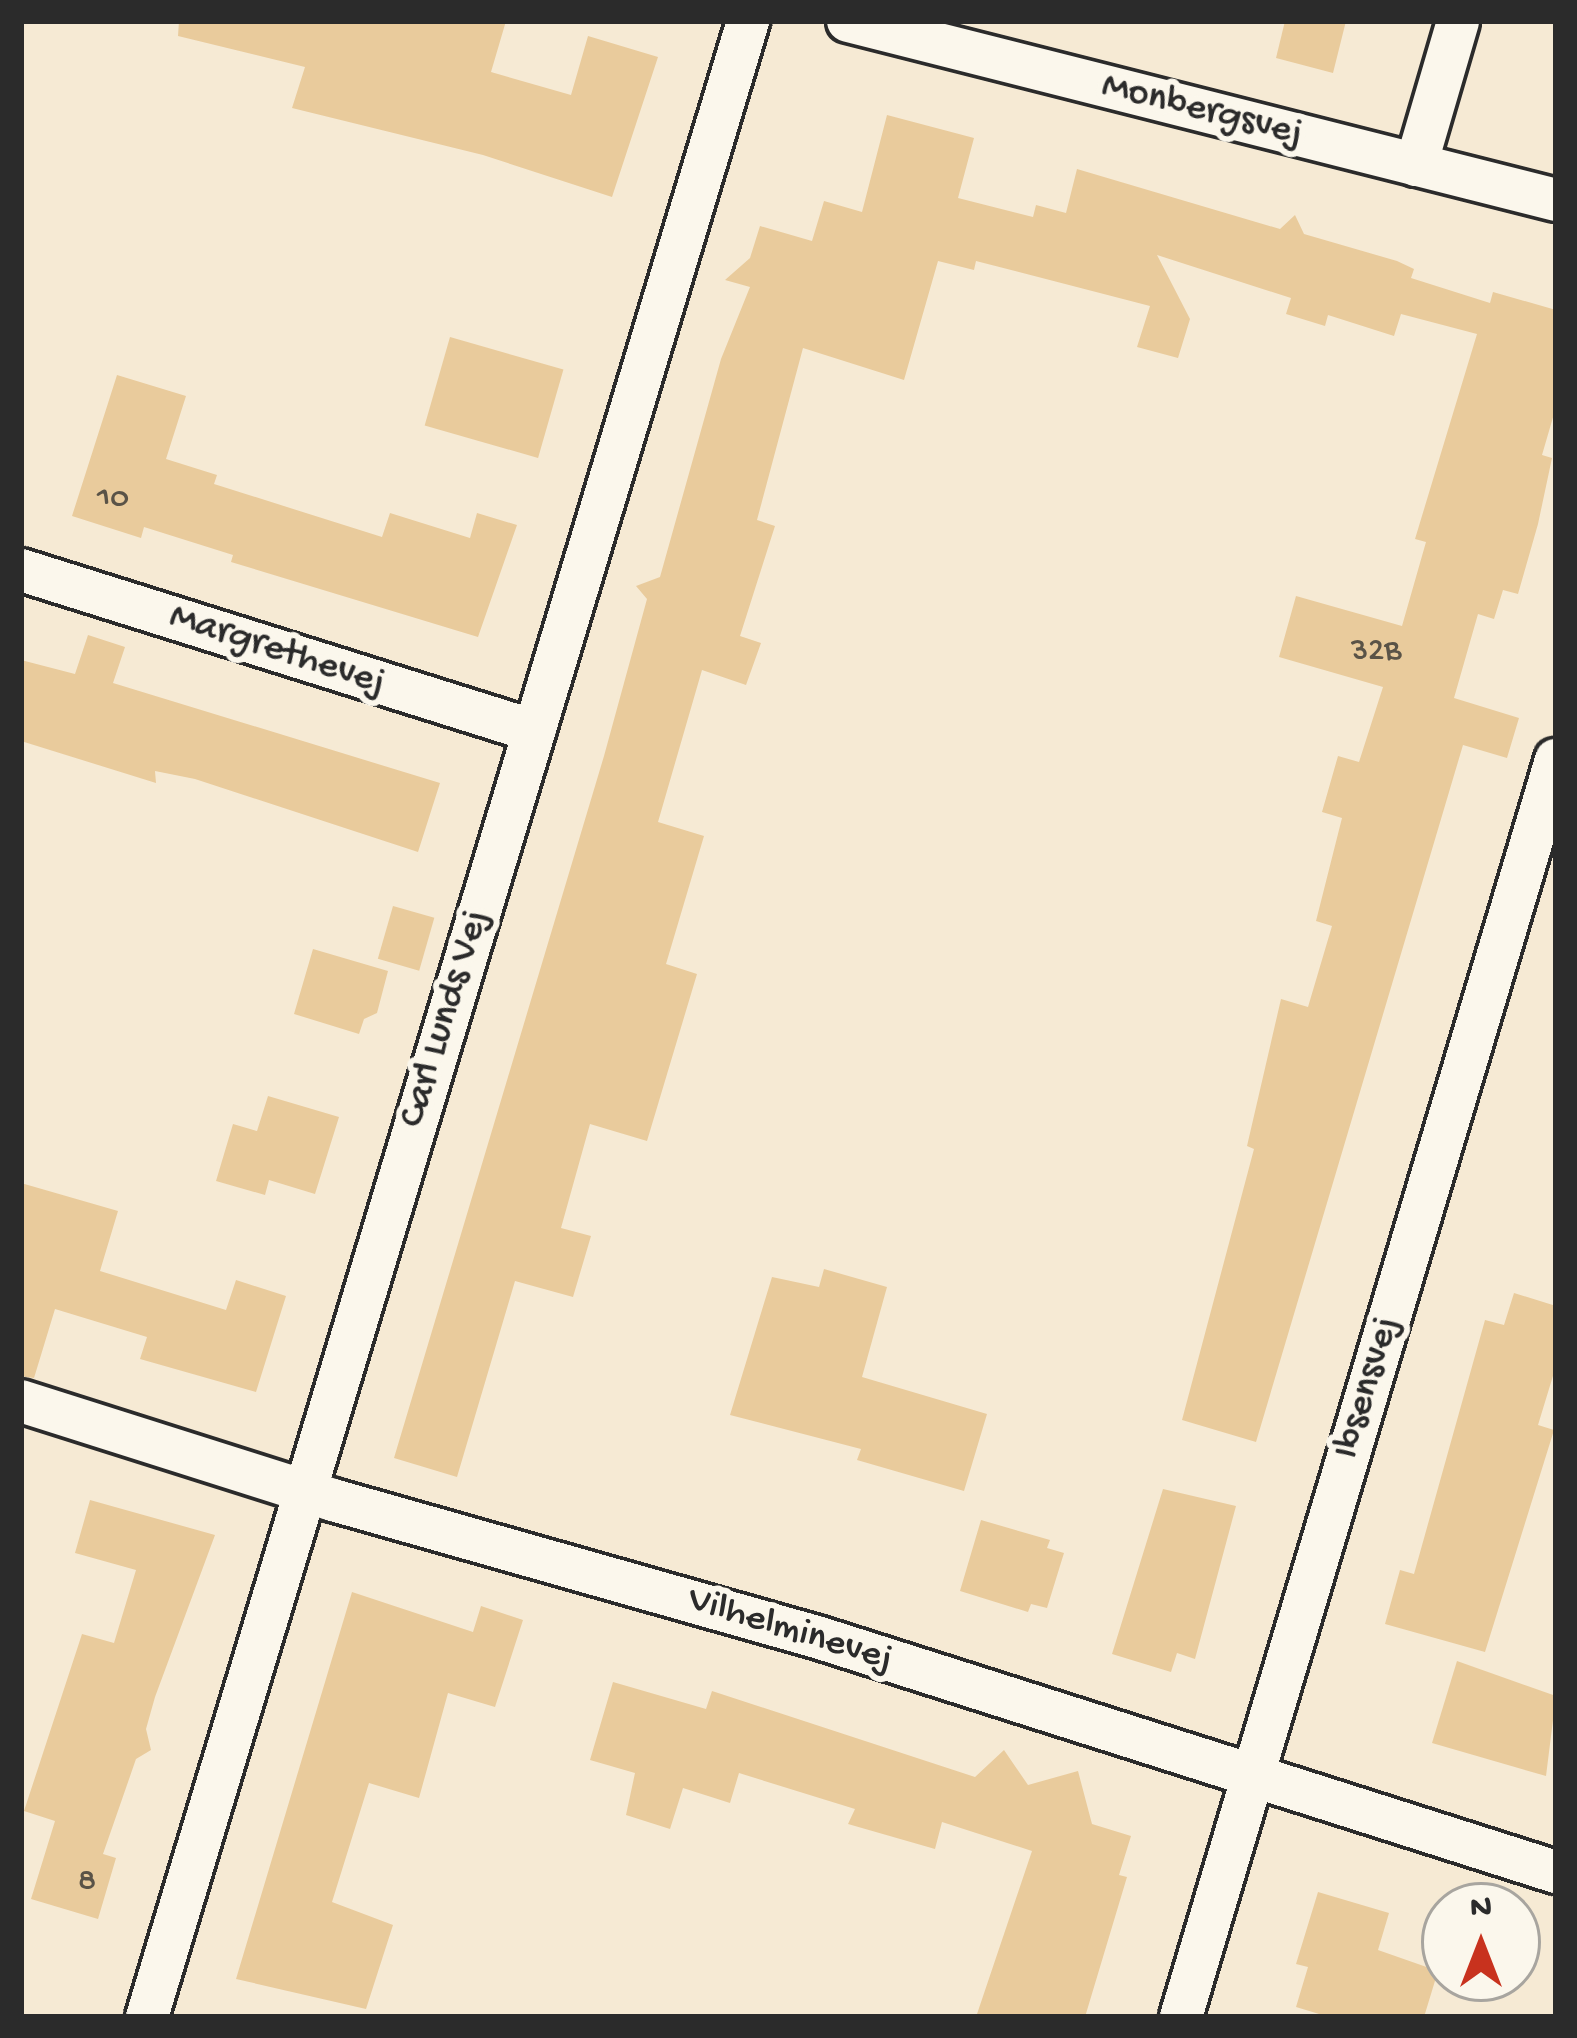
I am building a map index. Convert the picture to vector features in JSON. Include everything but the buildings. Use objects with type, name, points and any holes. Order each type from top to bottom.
[{"type":"street","name":"Carl Lunds Vej","points":[[147,2017],[748,21]]},
{"type":"street","name":"Monbergsvej","points":[[848,21],[1556,200]]},
{"type":"street","points":[[1416,165],[1458,21]]},
{"type":"street","name":"Margrethevej","points":[[21,570],[534,731]]},
{"type":"street","name":"Ibsensvej","points":[[1180,2017],[1556,760]]},
{"type":"street","name":"Vilhelminevej","points":[[21,1400],[305,1490],[803,1634],[1556,1872]]}]
